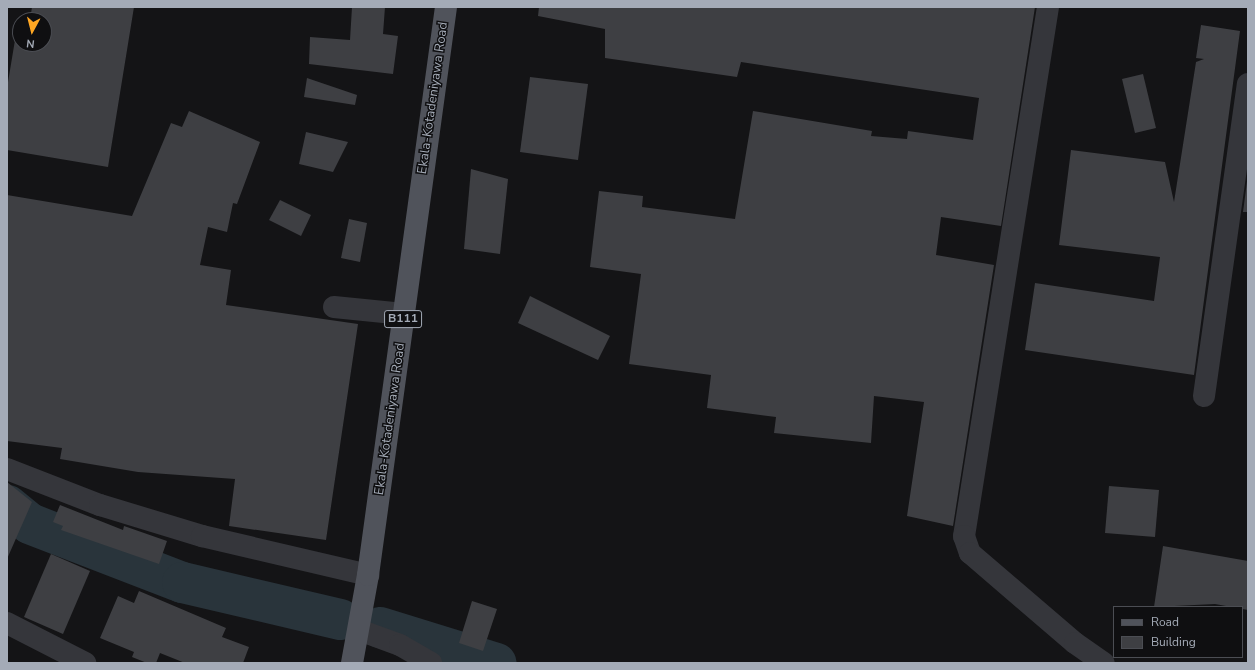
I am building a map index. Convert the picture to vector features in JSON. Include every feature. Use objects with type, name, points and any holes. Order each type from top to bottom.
[{"type":"main road","name":"Ekala-Kotadeniyawa Road","points":[[352,663],[368,575],[446,7]]},
{"type":"street","points":[[1048,7],[964,536],[970,553],[1075,644],[1104,663]]},
{"type":"street","points":[[1204,396],[1248,84]]},
{"type":"street","points":[[334,307],[404,314]]},
{"type":"street","points":[[7,469],[100,505],[202,536],[368,575]]},
{"type":"street","points":[[7,623],[85,663]]},
{"type":"street","points":[[359,630],[400,645],[431,663]]},
{"type":"building","points":[[32,7],[134,7],[108,167],[7,150],[7,88],[13,52],[52,52],[52,12],[31,12]]},
{"type":"building","points":[[352,7],[385,7],[383,34],[398,36],[393,74],[309,64],[310,37],[350,40]]},
{"type":"building","points":[[539,7],[1035,7],[1001,226],[941,217],[936,255],[994,265],[953,526],[907,516],[924,402],[874,396],[871,443],[774,433],[776,417],[707,408],[711,375],[629,364],[641,274],[590,267],[599,191],[643,196],[642,207],[735,219],[753,111],[872,131],[871,136],[907,139],[908,131],[973,140],[979,98],[741,62],[737,77],[605,58],[605,29],[538,16]]},
{"type":"building","points":[[1201,25],[1240,31],[1194,375],[1025,350],[1035,283],[1154,301],[1160,257],[1059,245],[1071,150],[1165,162],[1174,202],[1196,62],[1204,59],[1196,58]]},
{"type":"building","points":[[1143,74],[1156,128],[1135,133],[1122,79]]},
{"type":"building","points":[[530,77],[588,84],[578,160],[520,152]]},
{"type":"building","points":[[307,78],[357,95],[355,105],[304,97]]},
{"type":"building","points":[[189,111],[260,142],[237,204],[233,203],[227,232],[208,227],[200,265],[231,270],[226,305],[358,324],[326,540],[229,526],[235,479],[138,472],[60,459],[62,448],[7,441],[7,195],[132,216],[171,123],[182,127]]},
{"type":"building","points":[[306,132],[348,142],[333,172],[299,164]]},
{"type":"building","points":[[471,169],[508,179],[500,254],[464,249]]},
{"type":"building","points":[[1248,174],[1248,212],[1243,212]]},
{"type":"building","points":[[280,200],[311,215],[301,236],[269,220]]},
{"type":"building","points":[[349,219],[367,223],[360,262],[341,258]]},
{"type":"building","points":[[530,296],[610,336],[598,360],[518,323]]},
{"type":"building","points":[[7,482],[32,502],[7,559]]},
{"type":"building","points":[[1109,486],[1159,490],[1155,537],[1105,533]]},
{"type":"building","points":[[60,505],[123,530],[124,526],[167,541],[159,564],[61,530],[63,526],[53,522]]},
{"type":"building","points":[[1163,546],[1248,561],[1248,610],[1243,609],[1243,606],[1226,606],[1215,604],[1154,606]]},
{"type":"building","points":[[51,554],[90,571],[63,634],[24,617]]},
{"type":"building","points":[[139,591],[226,628],[222,637],[249,647],[243,663],[185,663],[160,653],[156,663],[147,663],[132,657],[134,652],[100,638],[118,596],[134,603]]},
{"type":"building","points":[[472,601],[497,609],[483,651],[459,643]]},
{"type":"waterway","points":[[7,505],[29,523],[182,582],[340,619]]},
{"type":"waterway","points":[[380,627],[496,663]]}]
